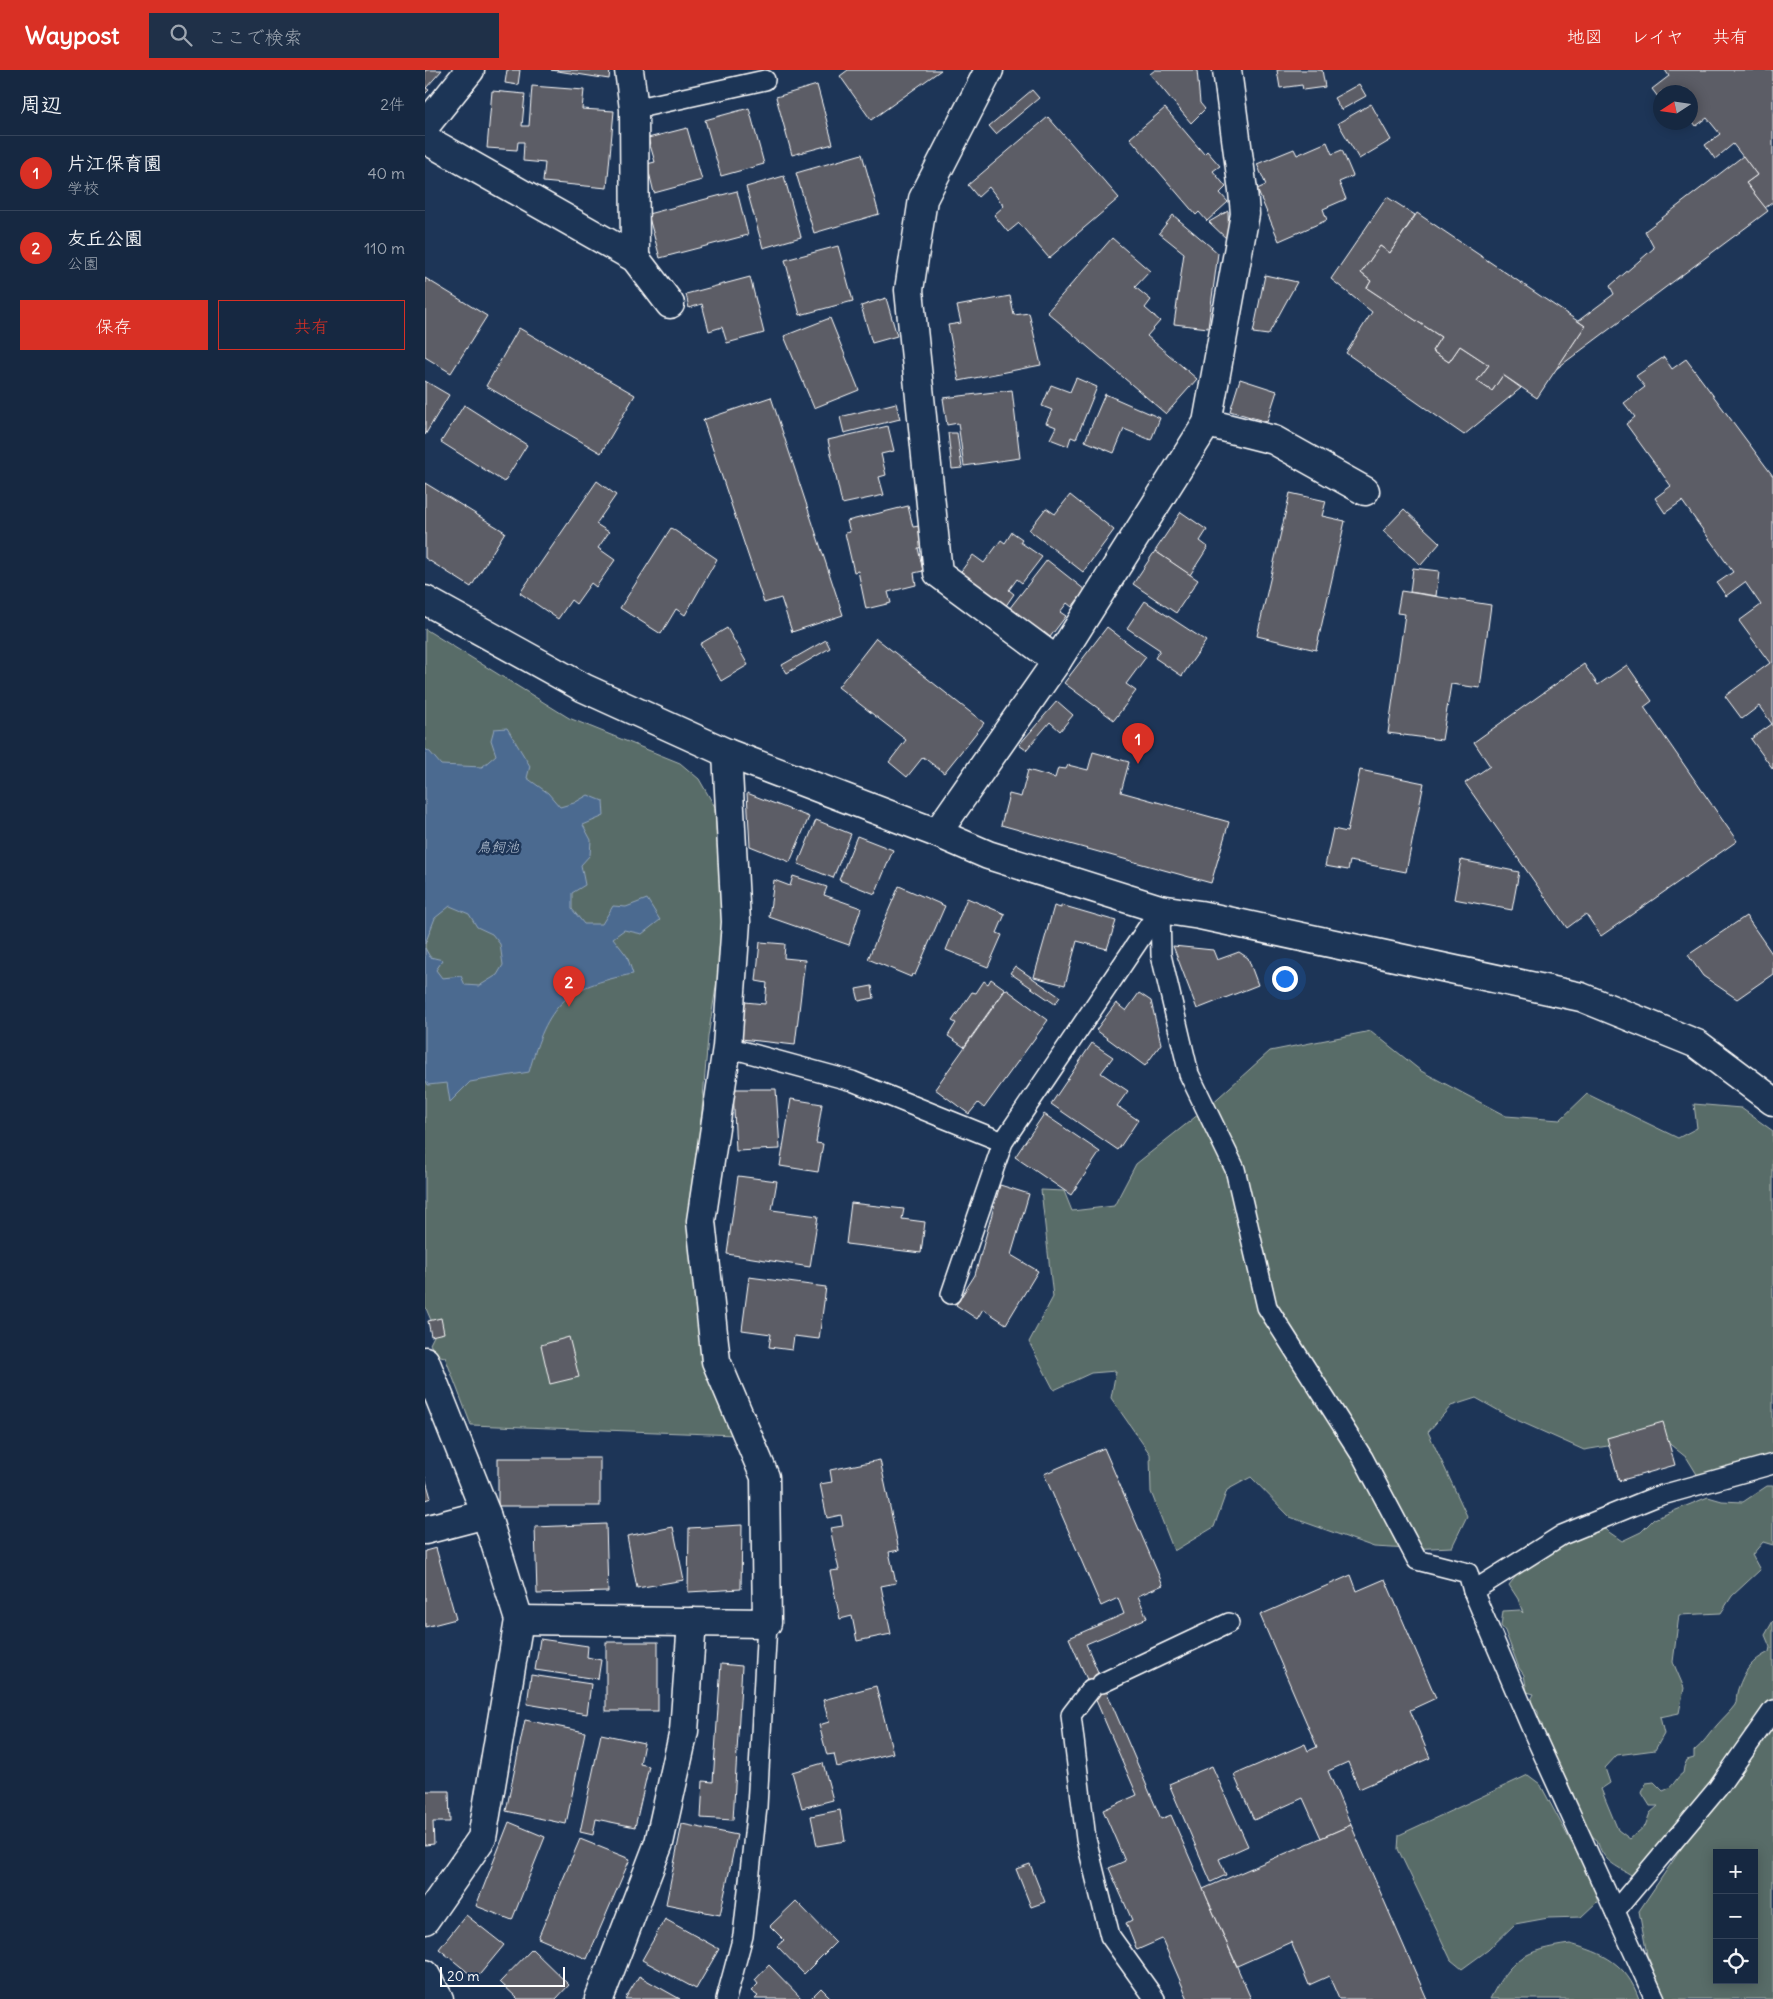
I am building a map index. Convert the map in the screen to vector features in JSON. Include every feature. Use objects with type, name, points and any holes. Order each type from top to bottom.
[{"type":"street","points":[[425,126],[470,70]]},
{"type":"street","points":[[629,70],[634,109],[635,258]]},
{"type":"street","points":[[989,70],[923,199],[909,290],[937,563],[939,573],[1057,662]]},
{"type":"street","points":[[937,833],[1057,662],[1207,423],[1245,214],[1227,70]]},
{"type":"street","points":[[425,140],[635,258],[670,304]]},
{"type":"street","points":[[1207,423],[1274,440],[1365,492]]},
{"type":"street","points":[[425,600],[584,688],[727,753],[989,854],[1160,909],[1200,915],[1581,997],[1697,1044],[1773,1101]]},
{"type":"street","points":[[519,1620],[767,1623],[765,1476],[716,1361],[701,1221],[727,1047],[736,922],[727,753]]},
{"type":"street","points":[[425,1361],[485,1514],[519,1620],[482,1838],[425,1920]]},
{"type":"street","points":[[425,1530],[485,1514]]},
{"type":"street","points":[[599,1999],[659,1843],[684,1731],[692,1622]]},
{"type":"street","points":[[425,1974],[439,1999]]},
{"type":"lane","points":[[634,109],[765,80]]},
{"type":"lane","points":[[951,1294],[1003,1142],[1160,909]]},
{"type":"lane","points":[[1160,909],[1161,955],[1189,1074],[1235,1168],[1267,1307],[1363,1458],[1417,1560],[1468,1573],[1473,1591],[1534,1734],[1655,1999]]},
{"type":"lane","points":[[727,1047],[853,1082],[1003,1142]]},
{"type":"lane","points":[[1473,1591],[1562,1535],[1655,1497],[1773,1464]]},
{"type":"lane","points":[[1155,1999],[1110,1936],[1085,1839],[1071,1715],[1097,1686],[1229,1622]]},
{"type":"lane","points":[[726,1999],[743,1936],[757,1807],[767,1623]]},
{"type":"lane","points":[[1615,1911],[1718,1788],[1773,1710]]},
{"type":"green space","points":[[425,629],[569,718],[680,763],[699,779],[715,807],[723,943],[708,1037],[693,1220],[736,1435],[471,1425],[445,1357],[436,1355],[430,1344],[436,1332],[425,1306]]},
{"type":"green space","points":[[1371,1031],[1421,1071],[1506,1116],[1560,1120],[1587,1094],[1678,1138],[1697,1128],[1694,1104],[1741,1108],[1773,1131],[1773,1454],[1698,1476],[1687,1458],[1661,1437],[1584,1450],[1510,1417],[1476,1398],[1451,1406],[1428,1432],[1467,1516],[1452,1547],[1409,1549],[1374,1547],[1290,1517],[1251,1477],[1227,1490],[1214,1527],[1174,1551],[1151,1492],[1150,1454],[1111,1398],[1116,1371],[1091,1373],[1054,1390],[1029,1342],[1053,1297],[1041,1190],[1064,1191],[1072,1211],[1114,1206],[1136,1164],[1209,1106],[1270,1051]]},
{"type":"green space","points":[[1767,1486],[1773,1486],[1773,1545],[1763,1542],[1752,1555],[1760,1570],[1732,1596],[1721,1613],[1679,1615],[1673,1662],[1684,1688],[1679,1713],[1660,1717],[1664,1734],[1655,1750],[1617,1755],[1605,1768],[1610,1783],[1601,1789],[1618,1830],[1630,1839],[1645,1826],[1650,1813],[1658,1806],[1650,1806],[1642,1793],[1646,1783],[1654,1782],[1663,1791],[1670,1787],[1683,1773],[1687,1760],[1694,1758],[1694,1751],[1735,1705],[1738,1689],[1746,1671],[1753,1663],[1769,1652],[1770,1647],[1765,1635],[1773,1621],[1773,1698],[1762,1707],[1761,1715],[1745,1730],[1745,1738],[1741,1744],[1717,1771],[1717,1776],[1704,1789],[1705,1798],[1633,1876],[1615,1866],[1606,1858],[1572,1801],[1573,1793],[1564,1791],[1560,1779],[1562,1772],[1557,1768],[1553,1751],[1542,1735],[1542,1723],[1538,1718],[1538,1712],[1530,1702],[1534,1694],[1527,1692],[1524,1675],[1519,1668],[1505,1631],[1501,1626],[1503,1611],[1520,1610],[1523,1613],[1518,1599],[1509,1585],[1516,1576],[1510,1569],[1553,1529],[1579,1525],[1603,1528],[1622,1541],[1641,1532],[1654,1519],[1708,1497],[1722,1501],[1743,1502]]},
{"type":"green space","points":[[1773,1713],[1773,1999],[1666,1999],[1647,1955],[1639,1911]]},
{"type":"green space","points":[[1528,1775],[1540,1784],[1598,1892],[1597,1902],[1581,1917],[1548,1918],[1515,1924],[1488,1950],[1462,1969],[1451,1960],[1398,1849],[1399,1835]]},
{"type":"green space","points":[[1570,1944],[1593,1951],[1613,1962],[1628,1977],[1639,1999],[1490,1999],[1505,1974],[1521,1959],[1530,1953],[1554,1946]]},
{"type":"water","name":"鳥飼池","points":[[507,728],[530,766],[527,778],[548,793],[560,807],[574,803],[588,795],[603,801],[604,816],[583,825],[591,840],[590,855],[581,865],[585,885],[572,893],[572,909],[584,924],[602,924],[613,906],[626,907],[647,899],[660,920],[642,934],[624,930],[613,938],[627,956],[633,974],[590,985],[562,1002],[544,1030],[529,1072],[470,1082],[450,1102],[447,1083],[428,1085],[425,1079],[425,948],[430,957],[443,960],[436,970],[442,978],[461,976],[465,985],[479,986],[497,975],[503,965],[500,944],[492,934],[477,927],[469,914],[450,906],[435,918],[425,944],[425,749],[441,765],[482,767],[496,755],[491,740],[494,729]]},
{"type":"building","points":[[425,70],[442,70],[426,88],[429,90],[425,94]]},
{"type":"building","points":[[507,70],[520,70],[518,85],[505,83]]},
{"type":"building","points":[[551,70],[610,70],[609,79]]},
{"type":"building","points":[[848,70],[941,70],[871,120],[840,76]]},
{"type":"building","points":[[1155,70],[1197,70],[1200,103],[1205,109],[1191,123],[1150,74]]},
{"type":"building","points":[[1277,70],[1322,70],[1325,87],[1303,90],[1302,85],[1280,88]]},
{"type":"building","points":[[1665,70],[1773,70],[1773,202],[1765,208],[1746,183],[1757,175],[1733,144],[1715,159],[1705,145],[1720,134],[1707,118],[1698,125],[1698,85],[1657,85],[1669,76]]},
{"type":"building","points":[[1359,84],[1366,96],[1341,110],[1334,98]]},
{"type":"building","points":[[817,85],[833,144],[792,155],[776,97]]},
{"type":"building","points":[[532,86],[584,90],[582,109],[614,111],[607,188],[543,182],[545,163],[523,161],[524,142],[518,142],[517,150],[487,148],[492,91],[525,94],[522,126],[529,126]]},
{"type":"building","points":[[1032,90],[1039,98],[996,134],[989,126]]},
{"type":"building","points":[[1371,104],[1391,140],[1359,159],[1338,123]]},
{"type":"building","points":[[749,108],[764,164],[721,176],[705,120]]},
{"type":"building","points":[[1165,108],[1204,154],[1207,151],[1220,166],[1213,171],[1226,187],[1220,193],[1228,202],[1207,221],[1199,212],[1196,215],[1130,138]]},
{"type":"building","points":[[1048,117],[1119,198],[1049,258],[1019,223],[1008,232],[994,215],[1004,206],[989,187],[978,197],[968,185]]},
{"type":"building","points":[[687,128],[702,180],[654,193],[647,164],[655,162],[648,138]]},
{"type":"building","points":[[1327,142],[1332,154],[1342,150],[1353,176],[1339,182],[1346,199],[1323,209],[1327,220],[1279,241],[1257,189],[1266,185],[1257,164],[1294,149],[1297,155]]},
{"type":"building","points":[[862,154],[879,214],[814,233],[796,173]]},
{"type":"building","points":[[1743,156],[1757,175],[1746,183],[1768,211],[1556,369],[1585,326],[1578,321],[1614,294],[1610,286],[1654,248],[1645,231]]},
{"type":"building","points":[[784,176],[801,237],[763,248],[746,187]]},
{"type":"building","points":[[737,191],[748,235],[660,258],[648,214]]},
{"type":"building","points":[[1387,197],[1415,215],[1390,253],[1380,246],[1361,273],[1371,281],[1367,288],[1441,337],[1432,351],[1449,362],[1460,346],[1489,365],[1477,381],[1492,391],[1503,375],[1521,388],[1464,435],[1346,353],[1372,312],[1331,279]]},
{"type":"building","points":[[1228,211],[1229,241],[1209,222]]},
{"type":"building","points":[[1417,213],[1585,326],[1537,398],[1503,375],[1492,391],[1477,381],[1489,365],[1460,346],[1449,362],[1432,351],[1441,337],[1367,288],[1371,281],[1361,273],[1380,246],[1390,253]]},
{"type":"building","points":[[1173,215],[1218,253],[1208,328],[1174,324],[1184,253],[1159,233]]},
{"type":"building","points":[[1112,238],[1150,271],[1135,287],[1151,300],[1145,308],[1160,321],[1147,336],[1197,379],[1166,414],[1047,312]]},
{"type":"building","points":[[838,246],[853,301],[800,315],[785,260]]},
{"type":"building","points":[[1265,275],[1297,282],[1268,335],[1253,333]]},
{"type":"building","points":[[750,277],[764,333],[727,343],[722,327],[709,331],[702,304],[689,308],[686,294]]},
{"type":"building","points":[[425,278],[487,316],[451,373],[425,357]]},
{"type":"building","points":[[1010,296],[1014,315],[1029,313],[1041,365],[959,381],[948,325],[961,323],[957,306]]},
{"type":"building","points":[[886,298],[897,336],[872,343],[861,306]]},
{"type":"building","points":[[830,318],[859,390],[814,408],[784,336]]},
{"type":"building","points":[[519,328],[635,395],[601,453],[486,386]]},
{"type":"building","points":[[1664,357],[1672,369],[1686,359],[1773,476],[1773,769],[1751,739],[1772,724],[1759,706],[1742,719],[1725,696],[1770,663],[1739,621],[1761,605],[1745,582],[1726,596],[1717,583],[1733,572],[1682,501],[1665,513],[1655,498],[1671,486],[1626,424],[1635,417],[1624,403],[1645,387],[1636,376]]},
{"type":"building","points":[[1076,378],[1097,387],[1076,439],[1071,437],[1068,446],[1050,439],[1056,427],[1046,423],[1052,410],[1042,406],[1051,385],[1070,392]]},
{"type":"building","points":[[1240,379],[1277,391],[1267,422],[1230,411]]},
{"type":"building","points":[[425,381],[449,395],[425,435]]},
{"type":"building","points":[[1012,390],[1020,458],[964,466],[958,423],[947,425],[943,398]]},
{"type":"building","points":[[1105,394],[1160,418],[1151,440],[1124,429],[1114,453],[1085,441]]},
{"type":"building","points":[[771,397],[843,615],[792,632],[781,598],[764,603],[703,420]]},
{"type":"building","points":[[896,403],[900,419],[844,433],[840,417]]},
{"type":"building","points":[[464,405],[527,445],[504,482],[441,442]]},
{"type":"building","points":[[888,426],[894,451],[881,454],[886,475],[879,477],[884,495],[842,504],[828,440]]},
{"type":"building","points":[[948,433],[957,433],[962,468],[952,469]]},
{"type":"building","points":[[597,481],[616,495],[596,524],[609,532],[598,548],[615,560],[596,587],[591,583],[576,604],[571,600],[558,619],[520,593]]},
{"type":"building","points":[[425,483],[505,532],[471,587],[425,558]]},
{"type":"building","points":[[1290,493],[1326,501],[1322,516],[1345,521],[1316,650],[1257,636]]},
{"type":"building","points":[[1070,495],[1114,530],[1083,572],[1029,530],[1046,508],[1055,514]]},
{"type":"building","points":[[908,506],[913,527],[919,526],[924,547],[918,548],[923,571],[914,573],[916,585],[888,592],[891,603],[866,609],[858,571],[854,572],[845,533],[850,532],[847,521]]},
{"type":"building","points":[[1404,509],[1440,543],[1421,565],[1383,531]]},
{"type":"building","points":[[1181,512],[1207,530],[1200,541],[1208,547],[1190,575],[1155,551]]},
{"type":"building","points":[[671,528],[717,559],[685,615],[676,609],[661,634],[620,608]]},
{"type":"building","points":[[1012,532],[1022,539],[1020,542],[1042,557],[1022,583],[1017,579],[1009,590],[1014,594],[1005,607],[959,574],[973,555],[984,563],[1001,540],[1005,543]]},
{"type":"building","points":[[1155,551],[1198,580],[1176,613],[1133,584]]},
{"type":"building","points":[[1047,560],[1085,590],[1072,607],[1067,603],[1060,612],[1066,616],[1050,637],[1044,632],[1040,638],[1006,613]]},
{"type":"building","points":[[1413,568],[1439,571],[1436,596],[1410,592]]},
{"type":"building","points":[[1401,591],[1491,605],[1480,688],[1451,684],[1442,740],[1388,733],[1405,614],[1397,613]]},
{"type":"building","points":[[1145,601],[1206,641],[1182,676],[1155,658],[1160,650],[1127,628]]},
{"type":"building","points":[[1107,627],[1146,657],[1126,684],[1136,691],[1114,720],[1064,683]]},
{"type":"building","points":[[727,628],[748,665],[721,681],[700,644]]},
{"type":"building","points":[[876,638],[984,723],[944,773],[923,757],[907,777],[889,762],[906,740],[838,687]]},
{"type":"building","points":[[826,640],[830,648],[787,673],[782,665]]},
{"type":"building","points":[[1584,664],[1598,685],[1627,665],[1652,701],[1644,707],[1737,841],[1601,936],[1586,914],[1567,928],[1465,783],[1490,766],[1474,742]]},
{"type":"building","points":[[1057,701],[1073,715],[1060,731],[1050,722],[1026,750],[1019,745]]},
{"type":"building","points":[[1093,752],[1129,762],[1121,792],[1229,822],[1211,883],[1001,825],[1009,794],[1021,797],[1028,770],[1055,778],[1058,768],[1066,769],[1068,765],[1088,770]]},
{"type":"building","points":[[1360,770],[1424,783],[1406,872],[1350,861],[1348,870],[1325,866],[1333,829],[1347,832]]},
{"type":"building","points":[[747,793],[809,817],[790,862],[750,846]]},
{"type":"building","points":[[816,820],[851,834],[833,878],[798,864]]},
{"type":"building","points":[[857,836],[893,850],[875,894],[839,880]]},
{"type":"building","points":[[1461,860],[1519,872],[1512,910],[1454,899]]},
{"type":"building","points":[[793,876],[827,887],[824,895],[861,908],[849,945],[769,917],[774,880],[790,886]]},
{"type":"building","points":[[899,886],[945,906],[915,975],[912,974],[911,977],[868,959]]},
{"type":"building","points":[[967,898],[1005,914],[997,933],[1002,935],[988,967],[946,950]]},
{"type":"building","points":[[1061,905],[1116,921],[1107,949],[1077,941],[1065,985],[1034,977],[1054,906],[1061,908]]},
{"type":"building","points":[[1746,916],[1773,955],[1773,974],[1737,999],[1703,976],[1688,955]]},
{"type":"building","points":[[760,942],[785,944],[784,958],[805,960],[795,1045],[741,1039],[745,1002],[765,1004],[767,983],[756,981]]},
{"type":"building","points":[[1173,946],[1213,950],[1217,960],[1239,952],[1248,958],[1258,985],[1197,1009]]},
{"type":"building","points":[[1015,966],[1060,997],[1055,1004],[1010,973]]},
{"type":"building","points":[[991,979],[1005,989],[964,1047],[948,1036],[956,1023],[952,1021],[972,992],[976,993],[984,981],[988,984]]},
{"type":"building","points":[[872,986],[874,998],[859,1001],[856,989]]},
{"type":"building","points":[[1006,989],[1048,1020],[984,1108],[978,1103],[969,1114],[935,1089]]},
{"type":"building","points":[[1139,993],[1151,1001],[1161,1044],[1145,1066],[1096,1030],[1116,1003],[1126,1011]]},
{"type":"building","points":[[1092,1043],[1113,1057],[1101,1073],[1128,1091],[1117,1106],[1138,1120],[1118,1150],[1051,1104]]},
{"type":"building","points":[[733,1089],[776,1089],[780,1149],[736,1151]]},
{"type":"building","points":[[791,1099],[822,1104],[816,1143],[823,1144],[818,1172],[780,1166]]},
{"type":"building","points":[[1044,1114],[1100,1152],[1071,1195],[1015,1157]]},
{"type":"building","points":[[738,1176],[777,1181],[772,1210],[818,1216],[810,1267],[727,1254]]},
{"type":"building","points":[[1000,1185],[1029,1194],[1011,1255],[1038,1271],[1006,1324],[983,1309],[977,1319],[956,1305],[975,1275]]},
{"type":"building","points":[[851,1203],[904,1209],[902,1219],[925,1222],[921,1253],[846,1244]]},
{"type":"building","points":[[749,1277],[826,1287],[819,1339],[794,1336],[792,1350],[769,1347],[771,1334],[742,1330]]},
{"type":"building","points":[[441,1318],[444,1333],[431,1336],[428,1321]]},
{"type":"building","points":[[569,1337],[579,1377],[550,1384],[541,1345]]},
{"type":"building","points":[[1663,1422],[1675,1465],[1619,1481],[1607,1438]]},
{"type":"building","points":[[1104,1448],[1163,1585],[1138,1596],[1147,1618],[1086,1644],[1161,1819],[1171,1815],[1251,1999],[1188,1999],[1162,1939],[1137,1950],[1126,1923],[1132,1920],[1109,1868],[1125,1861],[1103,1810],[1137,1795],[1069,1638],[1124,1614],[1118,1598],[1101,1606],[1044,1474]]},
{"type":"building","points":[[498,1458],[600,1458],[600,1506],[498,1506]]},
{"type":"building","points":[[880,1460],[899,1550],[889,1552],[896,1583],[881,1586],[891,1634],[857,1641],[852,1616],[840,1619],[830,1571],[839,1570],[830,1528],[843,1526],[841,1515],[827,1518],[820,1484],[832,1482],[830,1470]]},
{"type":"building","points":[[425,1477],[431,1498],[425,1500]]},
{"type":"building","points":[[606,1524],[608,1592],[537,1594],[535,1527]]},
{"type":"building","points":[[742,1525],[741,1589],[688,1592],[689,1528]]},
{"type":"building","points":[[673,1527],[684,1580],[637,1588],[627,1536]]},
{"type":"building","points":[[436,1548],[456,1619],[425,1627],[425,1551]]},
{"type":"building","points":[[1351,1575],[1357,1591],[1385,1579],[1436,1698],[1410,1710],[1430,1758],[1359,1789],[1348,1762],[1328,1771],[1351,1825],[1321,1838],[1303,1798],[1254,1820],[1234,1775],[1305,1744],[1308,1751],[1317,1747],[1260,1615]]},
{"type":"building","points":[[540,1639],[588,1646],[587,1657],[601,1660],[598,1679],[535,1670]]},
{"type":"building","points":[[606,1642],[658,1642],[658,1711],[606,1711]]},
{"type":"building","points":[[721,1664],[742,1666],[733,1820],[701,1818],[703,1781],[713,1782]]},
{"type":"building","points":[[531,1675],[591,1684],[587,1714],[527,1704]]},
{"type":"building","points":[[876,1686],[893,1753],[837,1767],[834,1754],[827,1755],[819,1725],[829,1722],[823,1700]]},
{"type":"building","points":[[525,1720],[585,1732],[566,1824],[506,1811]]},
{"type":"building","points":[[601,1734],[644,1743],[640,1764],[649,1766],[635,1827],[596,1819],[593,1835],[580,1832]]},
{"type":"building","points":[[823,1763],[833,1800],[802,1808],[792,1772]]},
{"type":"building","points":[[1212,1766],[1248,1846],[1219,1859],[1226,1875],[1211,1882],[1169,1784]]},
{"type":"building","points":[[425,1791],[449,1791],[450,1822],[433,1822],[434,1844],[425,1845]]},
{"type":"building","points":[[840,1810],[845,1841],[817,1846],[811,1816]]},
{"type":"building","points":[[509,1822],[545,1837],[512,1920],[476,1906]]},
{"type":"building","points":[[682,1824],[737,1835],[720,1915],[666,1904]]},
{"type":"building","points":[[1351,1825],[1427,1999],[1339,1999],[1329,1976],[1309,1985],[1291,1942],[1237,1966],[1203,1889]]},
{"type":"building","points":[[580,1839],[630,1859],[587,1959],[538,1938]]},
{"type":"building","points":[[1030,1864],[1045,1902],[1031,1907],[1016,1869]]},
{"type":"building","points":[[796,1901],[836,1942],[804,1974],[777,1946],[784,1940],[770,1926]]},
{"type":"building","points":[[466,1915],[504,1945],[476,1979],[439,1949]]},
{"type":"building","points":[[665,1919],[719,1949],[696,1989],[642,1960]]},
{"type":"building","points":[[532,1949],[569,1985],[556,1999],[518,1999],[500,1982]]},
{"type":"building","points":[[769,1965],[802,1999],[755,1999],[758,1996],[751,1991],[758,1984],[755,1980]]},
{"type":"building","points":[[639,1976],[680,1999],[625,1999]]},
{"type":"building","points":[[821,1988],[832,1999],[810,1999]]},
{"type":"place","name":"片江保育園","points":[[1138,764]]},
{"type":"place","name":"友丘公園","points":[[569,1007]]}]
